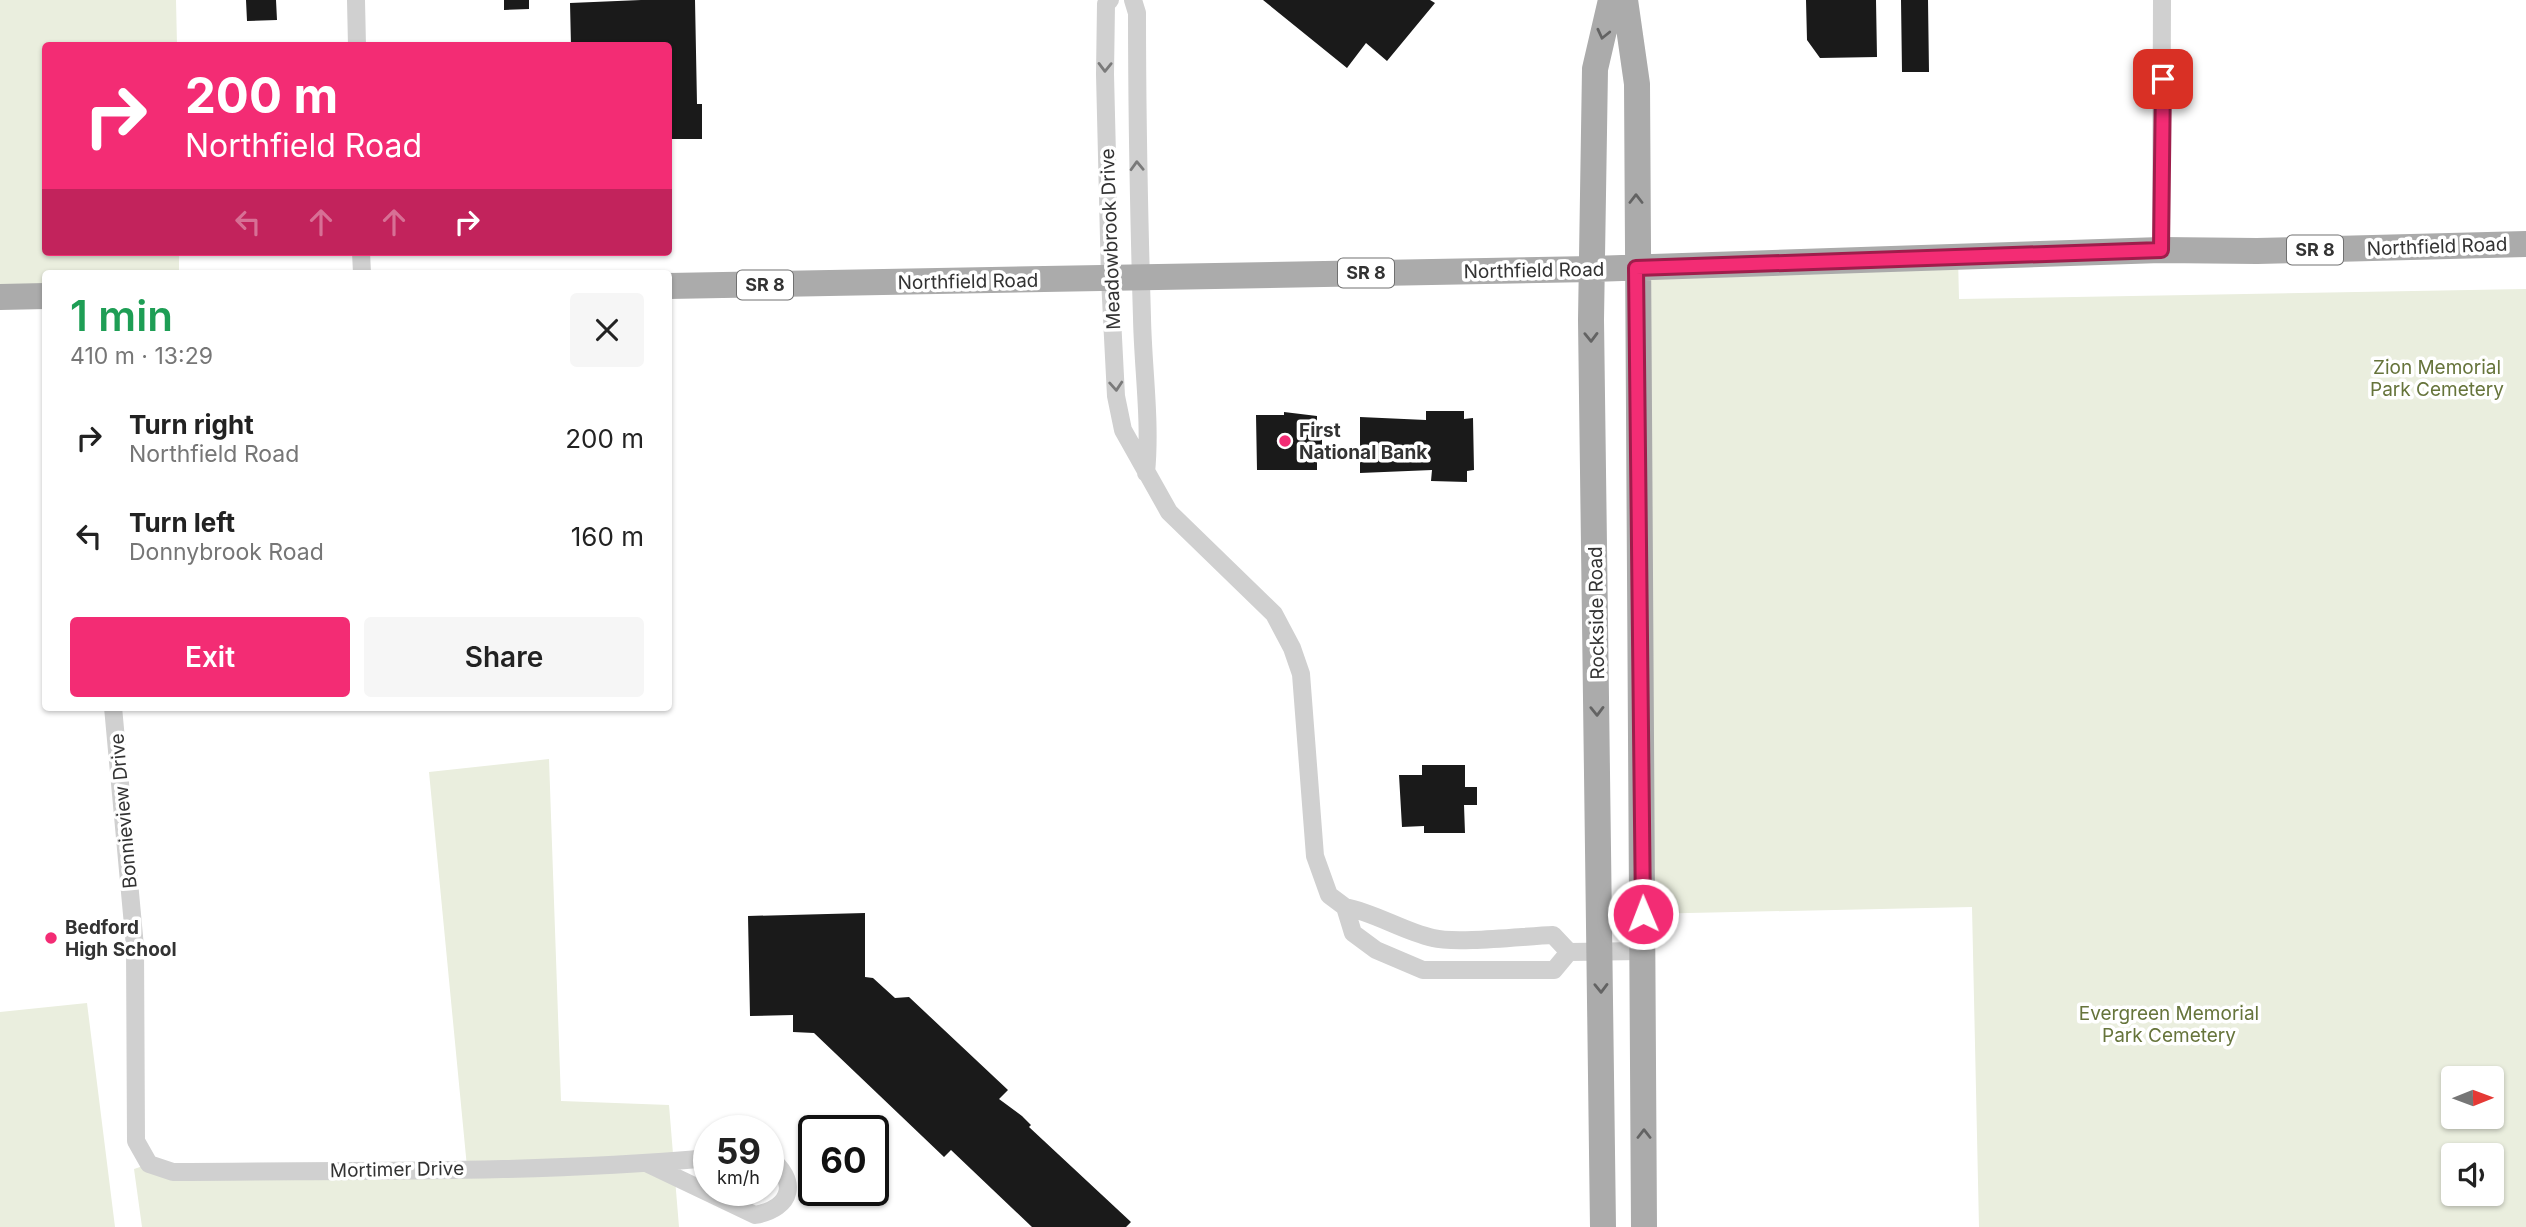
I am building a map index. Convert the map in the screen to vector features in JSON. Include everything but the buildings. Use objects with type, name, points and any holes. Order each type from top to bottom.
[{"type":"main road","name":"Rockside Road","points":[[1603,1227],[1592,269],[1595,69],[1611,0]]},
{"type":"main road","points":[[1625,0],[1637,84],[1636,268],[1644,1227]]},
{"type":"main road","name":"Northfield Road","points":[[672,286],[1592,269],[2161,250],[2257,251],[2526,244]]},
{"type":"main road","points":[[0,298],[42,296]]},
{"type":"street","points":[[356,0],[357,42]]},
{"type":"street","name":"Meadowbrook Drive","points":[[1110,0],[1106,4],[1105,74],[1110,279],[1116,396],[1123,430],[1169,512],[1274,614],[1292,648],[1301,674],[1315,856],[1329,895],[1345,907],[1353,933],[1376,950],[1423,970],[1555,970],[1569,952]]},
{"type":"street","name":"Meadowbrook Drive","points":[[1133,0],[1138,13],[1137,148],[1143,367],[1150,431],[1146,472]]},
{"type":"street","points":[[2161,250],[2162,0]]},
{"type":"street","name":"Bonnieview Drive","points":[[113,711],[135,947],[136,1141],[149,1164]]},
{"type":"street","points":[[1345,907],[1369,912],[1390,923],[1435,939],[1553,935],[1569,952],[1643,951]]},
{"type":"street","name":"Mortimer Drive","points":[[149,1164],[173,1172],[646,1163],[693,1159]]},
{"type":"street","name":"Mortimer Drive","points":[[646,1163],[693,1185]]},
{"type":"street","name":"Mortimer Drive","points":[[784,1173],[788,1192],[784,1202]]},
{"type":"street","name":"Mortimer Drive","points":[[738,1206],[755,1214],[774,1211],[780,1206]]},
{"type":"green space","points":[[0,0],[176,0],[177,42],[42,42],[42,256],[179,256],[179,270],[42,270],[42,296],[0,297]]},
{"type":"green space","points":[[1958,257],[1959,299],[2526,289],[2526,1227],[1979,1227],[1972,907],[1643,914],[1636,268]]},
{"type":"green space","points":[[549,759],[561,1101],[669,1105],[679,1227],[142,1227],[134,1169],[149,1164],[467,1167],[429,772]]},
{"type":"green space","points":[[87,1003],[115,1227],[0,1227],[0,1012]]},
{"type":"place","name":"First National Bank","points":[[1285,441]]},
{"type":"place","name":"Bedford High School","points":[[51,938]]},
{"type":"route","points":[[1643,914],[1636,268],[2161,250],[2163,79]]},
{"type":"park label","name":"Zion Memorial Park Cemetery","points":[[2437,378]]},
{"type":"park label","name":"Evergreen Memorial Park Cemetery","points":[[2169,1024]]}]
